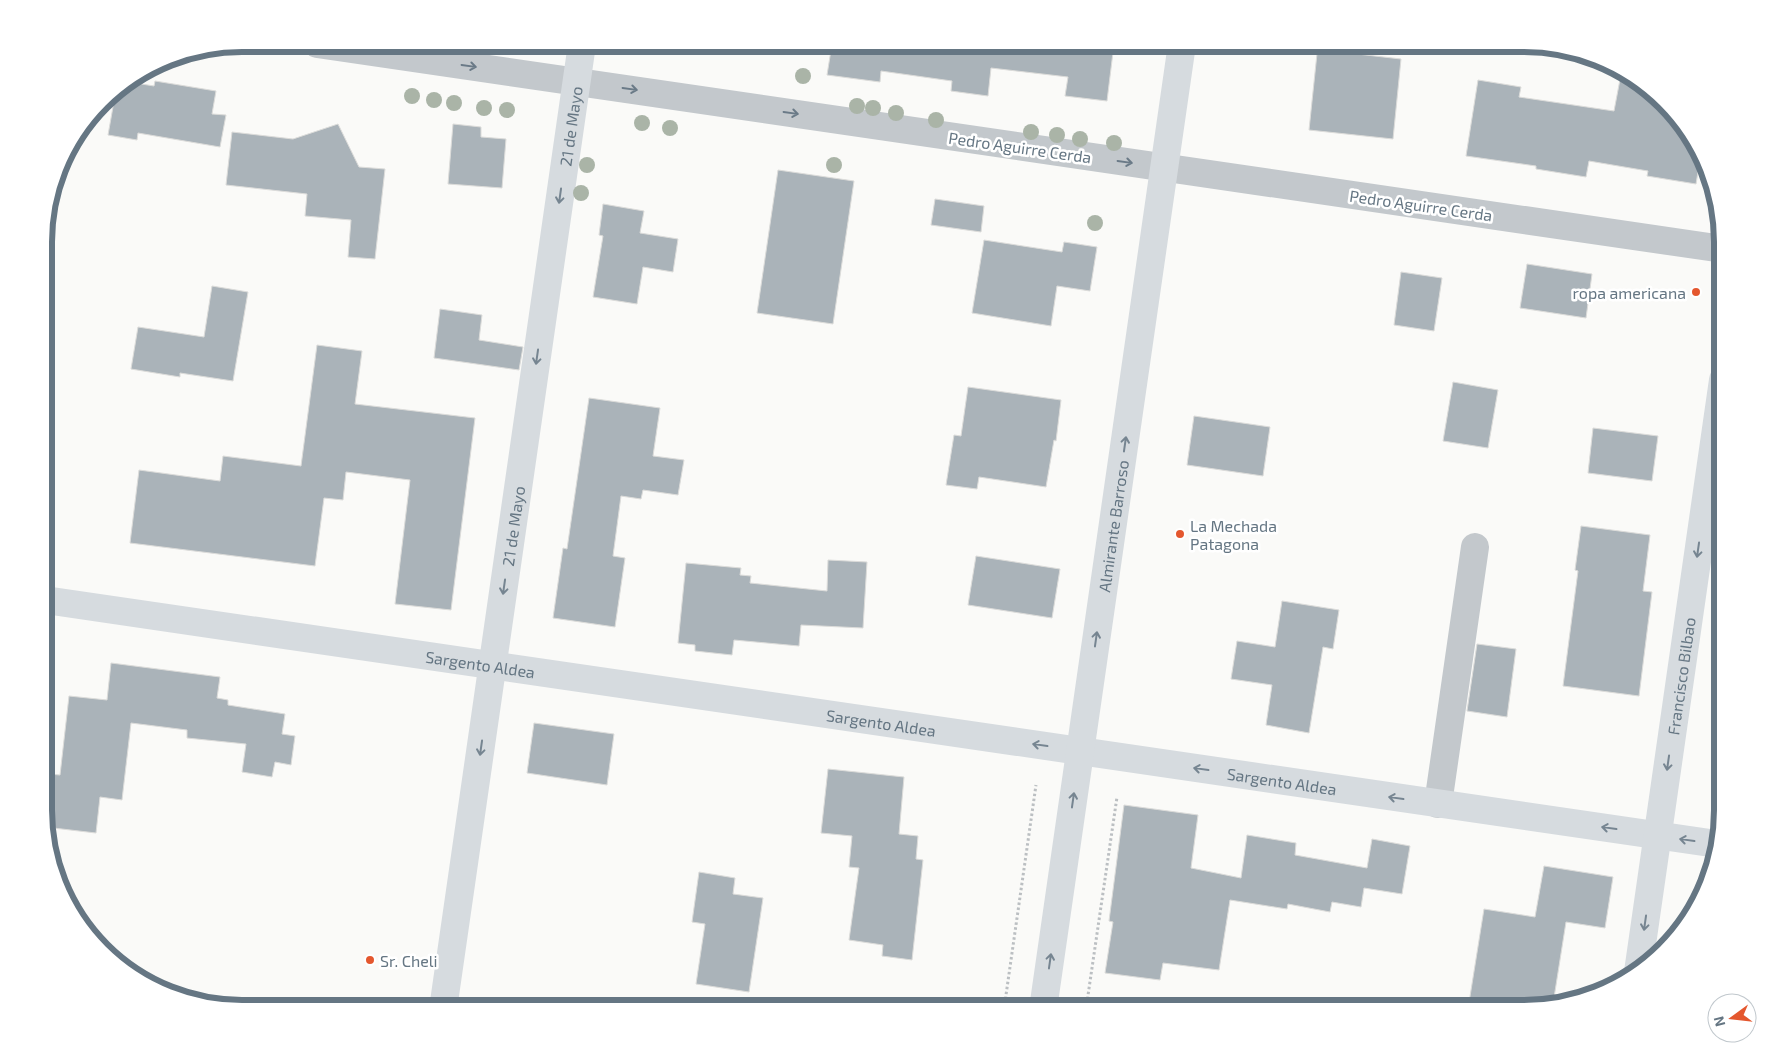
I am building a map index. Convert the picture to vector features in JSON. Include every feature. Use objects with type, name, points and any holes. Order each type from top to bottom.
[{"type":"street","name":"Pedro Aguirre Cerda","points":[[372,52],[1714,248]]},
{"type":"street","name":"21 de Mayo","points":[[444,1001],[581,52]]},
{"type":"street","name":"Almirante Barroso","points":[[1044,1001],[1181,52]]},
{"type":"street","name":"Francisco Bilbao","points":[[1639,961],[1657,835],[1714,509]]},
{"type":"street","points":[[1438,804],[1475,546]]},
{"type":"street","name":"Sargento Aldea","points":[[53,601],[1712,843]]},
{"type":"path","points":[[1005,1001],[1036,785]]},
{"type":"path","points":[[1087,1001],[1117,797]]},
{"type":"building","points":[[831,52],[1113,52],[1107,101],[1065,96],[1068,77],[991,68],[988,96],[951,91],[952,81],[881,71],[880,82],[827,75]]},
{"type":"building","points":[[1317,52],[1357,52],[1357,54],[1401,59],[1393,139],[1309,130]]},
{"type":"building","points":[[1620,78],[1659,108],[1683,137],[1699,167],[1696,184],[1647,176],[1648,171],[1589,161],[1586,177],[1536,169],[1536,166],[1466,156],[1478,80],[1521,87],[1519,97],[1614,111]]},
{"type":"building","points":[[155,81],[216,91],[212,114],[226,115],[220,147],[138,133],[137,140],[108,135],[114,103],[138,83],[154,86]]},
{"type":"building","points":[[338,124],[359,167],[385,169],[375,259],[348,257],[351,220],[305,216],[307,194],[226,185],[232,132],[293,139]]},
{"type":"building","points":[[453,124],[481,127],[481,137],[506,139],[502,188],[448,184]]},
{"type":"building","points":[[778,170],[854,181],[833,324],[757,313]]},
{"type":"building","points":[[935,199],[984,206],[981,232],[931,225]]},
{"type":"building","points":[[603,204],[644,211],[640,233],[678,239],[673,272],[643,267],[637,304],[593,297],[603,236],[599,235]]},
{"type":"building","points":[[984,240],[1062,252],[1064,242],[1097,247],[1090,291],[1057,286],[1051,326],[972,313]]},
{"type":"building","points":[[1527,264],[1592,274],[1586,318],[1520,308]]},
{"type":"building","points":[[1401,272],[1442,278],[1434,331],[1394,325]]},
{"type":"building","points":[[212,286],[248,292],[233,381],[180,373],[180,377],[131,369],[138,327],[204,337]]},
{"type":"building","points":[[440,309],[482,315],[479,340],[523,347],[519,370],[434,358]]},
{"type":"building","points":[[317,345],[362,351],[355,404],[475,418],[451,610],[395,604],[410,480],[346,472],[343,500],[324,498],[315,566],[130,543],[139,470],[220,481],[223,456],[301,466]]},
{"type":"building","points":[[1453,382],[1498,390],[1488,448],[1443,441]]},
{"type":"building","points":[[968,387],[1061,400],[1056,441],[1054,440],[1046,487],[979,477],[977,489],[946,485],[954,435],[961,436]]},
{"type":"building","points":[[589,398],[660,408],[653,456],[684,460],[678,495],[643,490],[641,499],[621,496],[613,556],[625,558],[615,627],[553,618],[563,548],[567,549]]},
{"type":"building","points":[[1194,416],[1270,427],[1263,476],[1187,465]]},
{"type":"building","points":[[1593,428],[1658,436],[1652,481],[1588,473]]},
{"type":"building","points":[[1581,526],[1650,535],[1643,591],[1652,592],[1639,696],[1563,686],[1578,571],[1575,570]]},
{"type":"building","points":[[976,556],[1060,569],[1052,618],[968,605]]},
{"type":"building","points":[[828,560],[867,562],[863,628],[801,625],[799,646],[734,640],[732,655],[695,651],[695,645],[678,643],[686,563],[741,568],[740,575],[751,576],[750,583],[827,591]]},
{"type":"building","points":[[1282,601],[1339,610],[1333,649],[1323,647],[1309,733],[1266,725],[1272,685],[1231,679],[1237,641],[1275,647]]},
{"type":"building","points":[[1477,644],[1516,649],[1507,717],[1467,711]]},
{"type":"building","points":[[111,663],[220,677],[217,698],[228,700],[228,705],[285,714],[282,734],[295,736],[291,765],[275,762],[272,777],[242,772],[246,744],[187,738],[187,730],[131,723],[122,800],[100,797],[96,833],[53,828],[53,774],[60,775],[69,696],[107,700]]},
{"type":"building","points":[[534,723],[614,734],[607,785],[527,773]]},
{"type":"building","points":[[828,769],[904,777],[899,834],[918,836],[916,859],[923,860],[912,960],[882,956],[883,945],[849,940],[859,868],[849,867],[852,836],[821,833]]},
{"type":"building","points":[[1124,805],[1198,815],[1191,868],[1241,878],[1247,835],[1296,843],[1295,855],[1367,868],[1372,839],[1410,846],[1402,894],[1364,888],[1361,907],[1332,902],[1330,912],[1288,904],[1287,909],[1230,900],[1219,970],[1163,963],[1160,980],[1105,973],[1113,922],[1109,921]]},
{"type":"building","points":[[1544,866],[1613,877],[1605,928],[1566,922],[1554,998],[1525,1001],[1469,1001],[1484,909],[1535,917]]},
{"type":"building","points":[[699,872],[735,878],[733,894],[763,898],[749,992],[696,984],[705,924],[692,922]]},
{"type":"place","name":"ropa americana","points":[[1696,292]]},
{"type":"place","name":"La Mechada Patagona","points":[[1180,534]]},
{"type":"place","name":"Sr. Cheli","points":[[370,960]]}]
